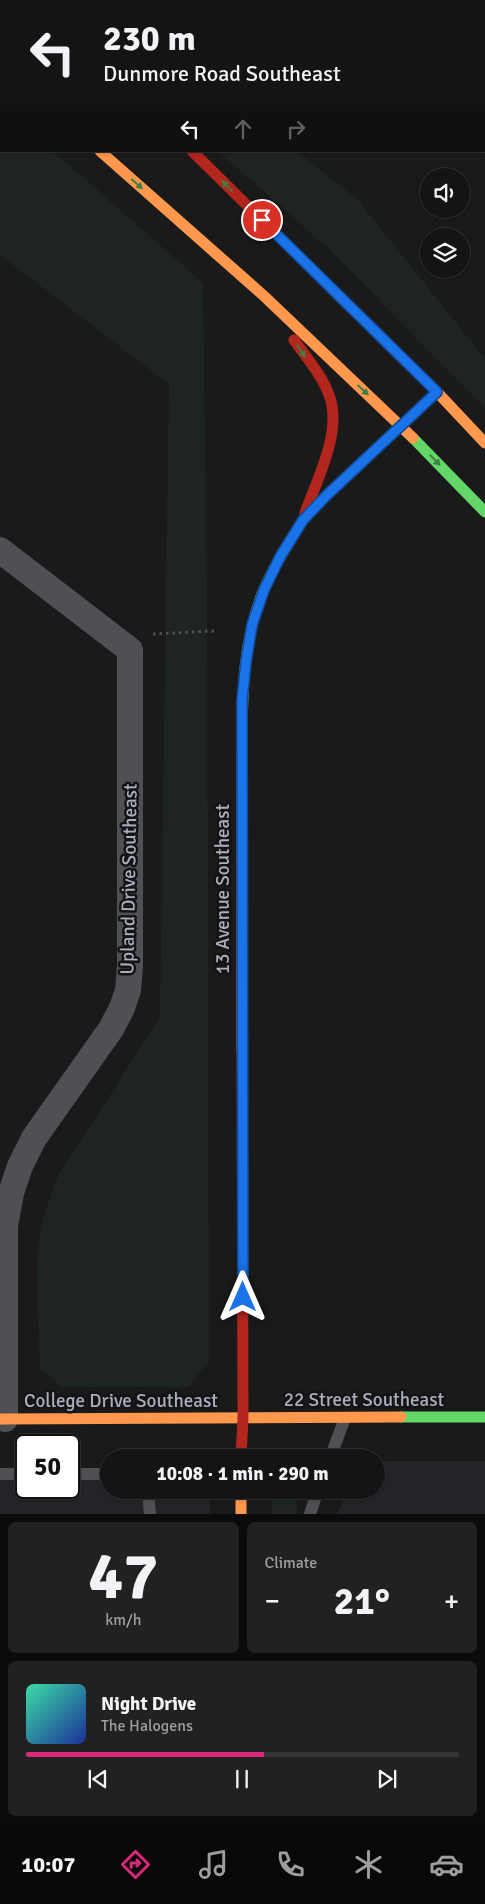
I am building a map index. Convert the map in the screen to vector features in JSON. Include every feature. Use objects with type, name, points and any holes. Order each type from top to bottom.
[{"type":"main road","points":[[101,152],[264,296],[401,426],[485,512]]},
{"type":"main road","points":[[193,152],[437,392],[485,443]]},
{"type":"main road","points":[[264,296],[330,397],[333,417],[331,436],[303,520]]},
{"type":"main road","name":"13 Avenue Southeast","points":[[242,1449],[242,700],[252,625],[264,590],[280,557],[303,520],[437,392]]},
{"type":"main road","name":"22 Street Southeast","points":[[243,1418],[485,1417]]},
{"type":"main road","name":"College Drive Southeast","points":[[3,1419],[243,1418]]},
{"type":"main road","points":[[241,1499],[241,1514]]},
{"type":"street","name":"Upland Drive Southeast","points":[[0,550],[130,650],[130,966],[128,990],[122,1008],[111,1029],[34,1138],[20,1166],[11,1192],[6,1226],[3,1419]]},
{"type":"lane","points":[[333,1449],[345,1418]]},
{"type":"lane","points":[[0,1474],[15,1474]]},
{"type":"lane","points":[[80,1474],[100,1474]]},
{"type":"lane","points":[[150,1499],[150,1514]]},
{"type":"lane","points":[[310,1514],[315,1499]]},
{"type":"path","points":[[153,634],[215,631]]},
{"type":"shaded area","points":[[0,152],[54,152],[203,283],[207,601],[209,1360],[189,1387],[61,1387],[40,1368],[37,1268],[41,1225],[57,1178],[160,1017],[169,384],[0,255]]},
{"type":"shaded area","points":[[219,152],[297,152],[356,198],[485,359],[485,408],[330,250]]},
{"type":"shaded area","points":[[385,1461],[485,1461],[485,1514],[337,1514],[344,1499],[385,1499]]},
{"type":"shaded area","points":[[0,1475],[15,1475],[15,1499],[80,1499],[80,1475],[100,1475],[100,1499],[210,1499],[210,1514],[0,1514]]},
{"type":"shaded area","points":[[272,1499],[297,1499],[297,1514],[272,1514]]},
{"type":"traffic: fast","points":[[413,438],[485,512]]},
{"type":"traffic: fast","points":[[242,856],[242,712],[247,650],[251,629],[264,589],[282,554],[303,520]]},
{"type":"traffic: fast","points":[[401,1417],[485,1417]]},
{"type":"traffic: slow","points":[[101,152],[264,296],[413,438]]},
{"type":"traffic: slow","points":[[334,291],[437,392],[485,443]]},
{"type":"traffic: slow","points":[[242,856],[242,1051]]},
{"type":"traffic: slow","points":[[0,1419],[401,1417]]},
{"type":"traffic: slow","points":[[241,1499],[241,1514]]},
{"type":"traffic: jam","points":[[193,152],[334,291]]},
{"type":"traffic: jam","points":[[294,340],[322,380],[329,395],[333,424],[327,455],[305,513]]},
{"type":"traffic: jam","points":[[303,520],[327,495],[437,392]]},
{"type":"traffic: jam","points":[[241,1449],[243,1418],[242,1051]]},
{"type":"route","points":[[243,1297],[242,700],[252,625],[264,590],[280,557],[303,520],[327,495],[437,392],[262,220]]}]
